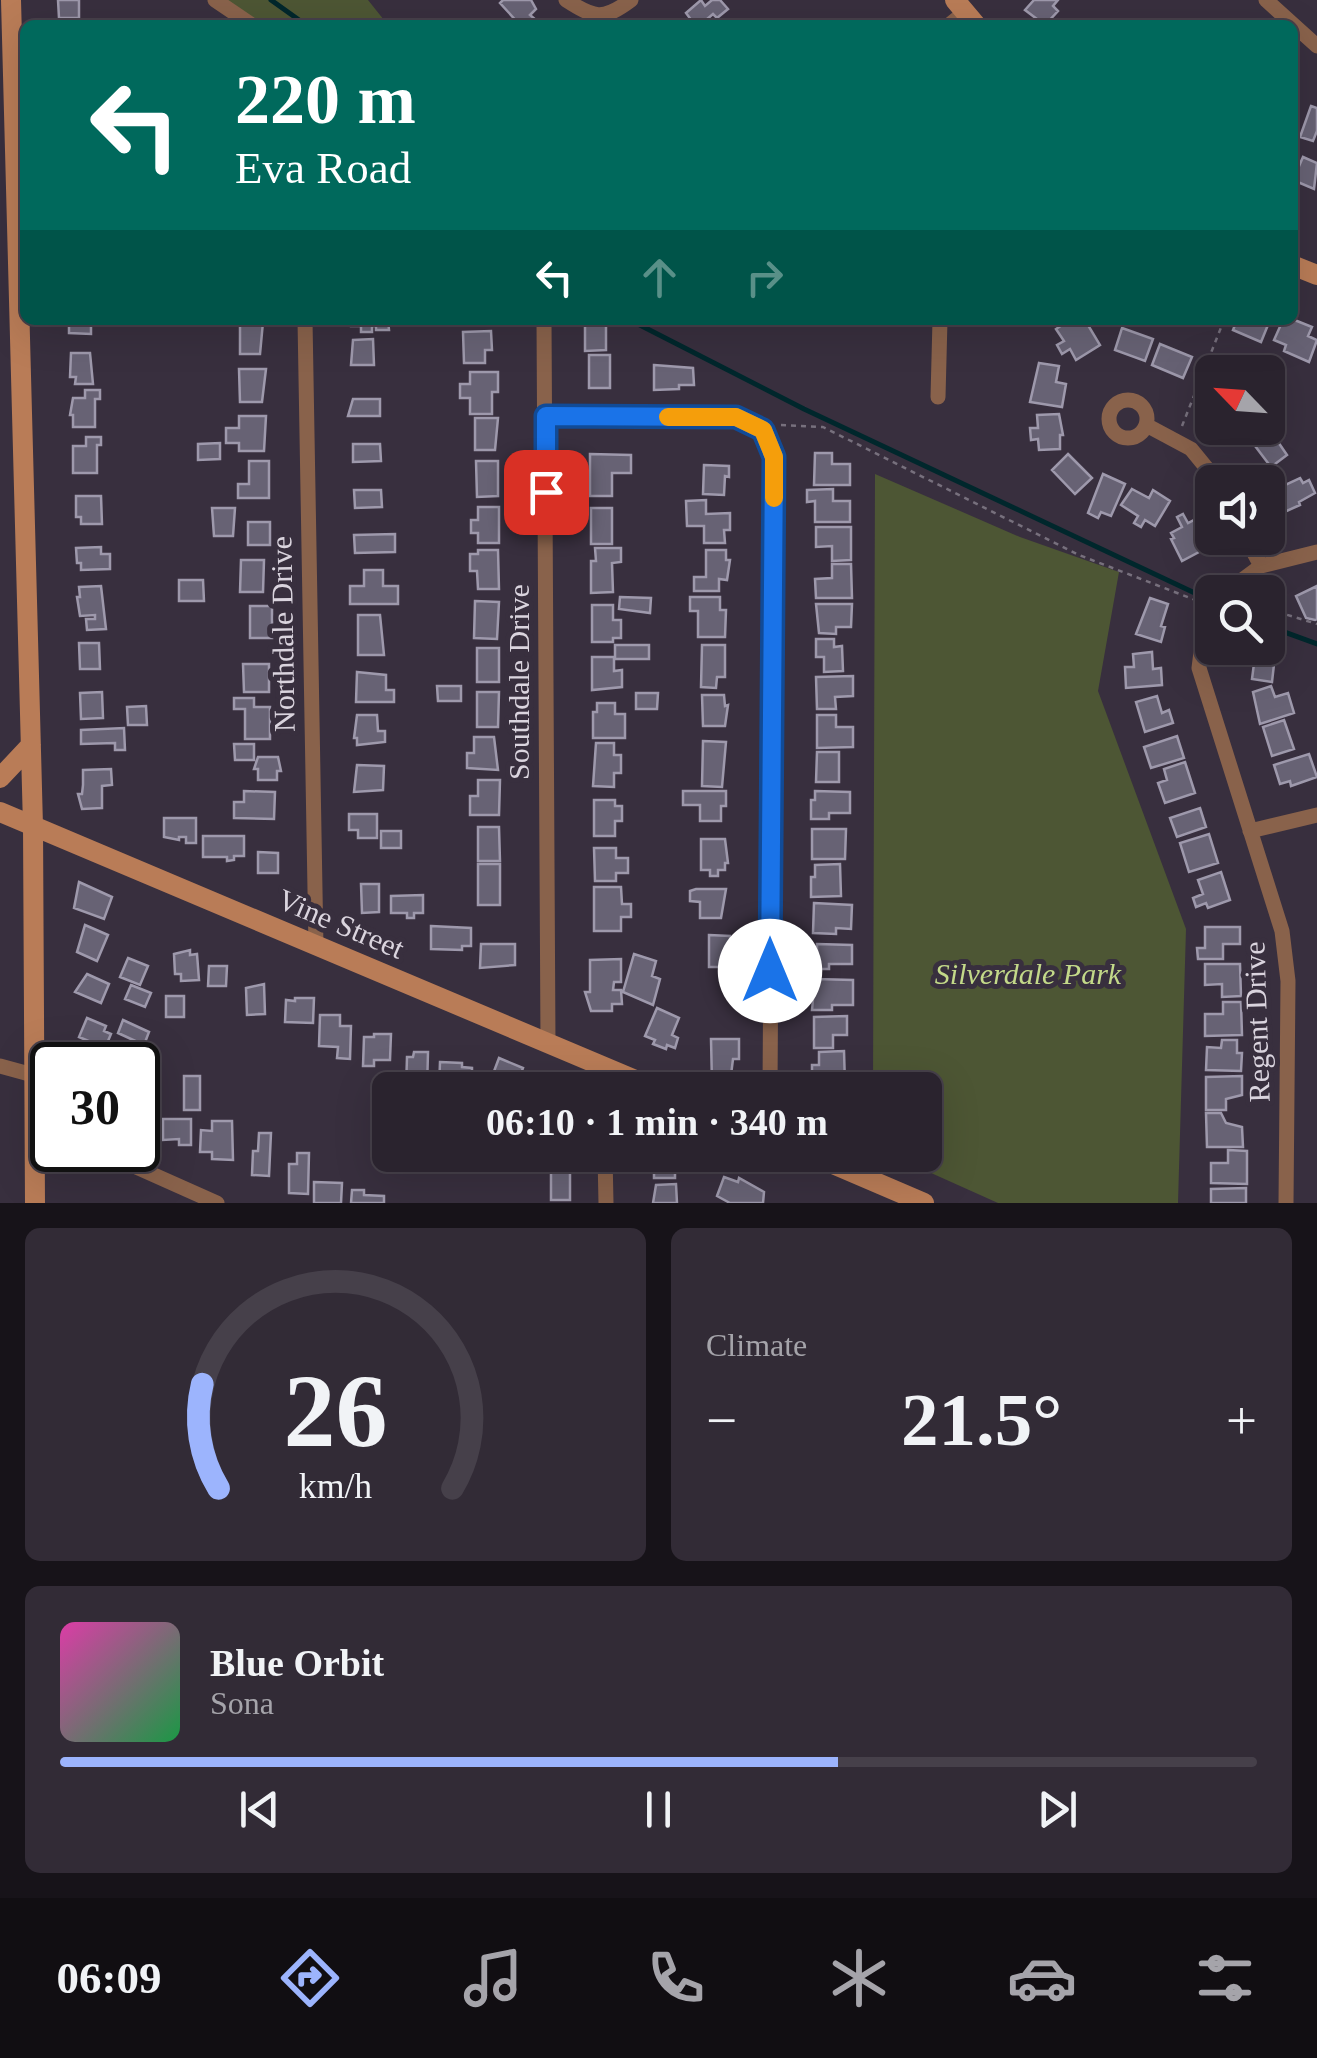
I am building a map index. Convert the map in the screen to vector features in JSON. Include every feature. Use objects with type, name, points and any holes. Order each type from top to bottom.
[{"type":"main road","points":[[11,0],[8,209],[31,745],[34,1042]]},
{"type":"main road","points":[[0,778],[31,745]]},
{"type":"main road","name":"Vine Street","points":[[0,812],[617,1072]]},
{"type":"main road","points":[[35,1203],[39,1172]]},
{"type":"main road","points":[[852,1172],[924,1203]]},
{"type":"street","points":[[216,0],[245,20]]},
{"type":"street","points":[[566,0],[598,16],[614,13],[631,0]]},
{"type":"street","points":[[1266,0],[1288,20]]},
{"type":"street","points":[[1298,29],[1317,46]]},
{"type":"street","name":"Northdale Drive","points":[[305,325],[316,946]]},
{"type":"street","name":"Southdale Drive","points":[[544,325],[548,1044]]},
{"type":"street","points":[[938,397],[940,325]]},
{"type":"street","points":[[546,416],[736,417],[763,430],[774,457],[770,1072]]},
{"type":"street","points":[[1148,426],[1191,449],[1204,465]]},
{"type":"street","points":[[1249,575],[1261,566],[1317,552]]},
{"type":"street","points":[[1255,555],[1261,566]]},
{"type":"street","name":"Regent Drive","points":[[1199,665],[1282,932],[1288,981],[1286,1203]]},
{"type":"street","points":[[1250,831],[1317,815]]},
{"type":"street","points":[[0,1066],[30,1074]]},
{"type":"street","points":[[605,1067],[605,1072]]},
{"type":"street","points":[[147,1172],[217,1203]]},
{"type":"street","points":[[605,1172],[606,1203]]},
{"type":"path","points":[[1176,441],[1222,325]]},
{"type":"path","points":[[749,423],[823,427],[1079,555],[1195,599]]},
{"type":"path","points":[[1285,614],[1317,624]]},
{"type":"green space","points":[[210,0],[368,0],[384,20],[242,20]]},
{"type":"green space","name":"Silverdale Park","points":[[875,474],[1020,537],[1119,572],[1098,691],[1186,929],[1178,1203],[998,1203],[929,1172],[942,1172],[942,1072],[873,1072]]},
{"type":"building","points":[[58,0],[79,0],[79,18],[59,18]]},
{"type":"building","points":[[531,0],[536,9],[530,15],[536,20],[515,20],[500,3]]},
{"type":"building","points":[[701,0],[705,6],[720,0],[728,9],[717,18],[713,14],[706,20],[691,20],[686,13]]},
{"type":"building","points":[[1034,0],[1058,0],[1053,6],[1058,11],[1050,20],[1038,20],[1025,10]]},
{"type":"building","points":[[1311,106],[1317,108],[1313,141],[1300,137]]},
{"type":"building","points":[[1303,157],[1317,163],[1314,189],[1298,182]]},
{"type":"building","points":[[1298,321],[1312,327],[1308,336],[1317,340],[1309,362],[1284,351],[1286,345],[1274,340],[1281,325],[1298,325]]},
{"type":"building","points":[[69,325],[91,325],[91,334],[69,333]]},
{"type":"building","points":[[240,325],[263,325],[260,354],[240,354]]},
{"type":"building","points":[[388,325],[389,330],[372,326],[372,332],[361,332],[361,326],[351,326]]},
{"type":"building","points":[[585,325],[606,325],[606,350],[585,351]]},
{"type":"building","points":[[1062,325],[1088,325],[1100,345],[1076,360],[1070,349],[1062,354],[1057,345],[1064,341],[1056,329]]},
{"type":"building","points":[[1235,325],[1268,325],[1261,342],[1233,330]]},
{"type":"building","points":[[1122,328],[1153,339],[1145,361],[1115,350]]},
{"type":"building","points":[[491,331],[492,350],[485,350],[485,363],[464,363],[463,332]]},
{"type":"building","points":[[373,339],[374,365],[351,365],[353,340]]},
{"type":"building","points":[[1160,344],[1192,357],[1183,378],[1152,365]]},
{"type":"building","points":[[71,353],[90,353],[93,384],[75,384],[76,377],[70,377]]},
{"type":"building","points":[[589,355],[610,355],[610,388],[589,388]]},
{"type":"building","points":[[1039,363],[1059,366],[1056,382],[1066,384],[1062,407],[1030,402]]},
{"type":"building","points":[[654,365],[693,368],[694,385],[654,390]]},
{"type":"building","points":[[239,369],[266,369],[262,402],[240,402]]},
{"type":"building","points":[[470,372],[498,372],[498,392],[492,392],[492,414],[470,414],[470,398],[460,398],[460,384],[470,384]]},
{"type":"building","points":[[85,390],[100,390],[100,399],[95,399],[95,427],[73,427],[73,398],[85,398]]},
{"type":"building","points":[[353,399],[380,399],[380,416],[348,416]]},
{"type":"building","points":[[1059,414],[1063,435],[1060,449],[1039,450],[1038,439],[1031,440],[1030,428],[1038,428],[1037,415]]},
{"type":"building","points":[[239,416],[266,416],[264,451],[239,451],[239,443],[226,443],[226,428],[239,428]]},
{"type":"building","points":[[475,418],[498,418],[495,450],[475,450]]},
{"type":"building","points":[[86,437],[101,437],[101,445],[97,445],[97,473],[73,473],[73,446],[86,446]]},
{"type":"building","points":[[220,443],[220,459],[198,460],[198,444]]},
{"type":"building","points":[[353,444],[380,444],[381,461],[353,462]]},
{"type":"building","points":[[1254,445],[1280,445],[1287,455],[1269,465]]},
{"type":"building","points":[[815,453],[832,453],[832,464],[850,464],[850,485],[814,485]]},
{"type":"building","points":[[590,454],[631,455],[631,473],[612,473],[612,496],[590,496]]},
{"type":"building","points":[[1068,454],[1092,478],[1075,494],[1052,470]]},
{"type":"building","points":[[249,461],[269,461],[269,498],[238,498],[238,484],[249,484]]},
{"type":"building","points":[[476,461],[498,461],[498,496],[477,497]]},
{"type":"building","points":[[704,465],[729,466],[724,495],[703,494]]},
{"type":"building","points":[[1103,474],[1125,484],[1111,516],[1101,512],[1098,518],[1088,513]]},
{"type":"building","points":[[1300,478],[1303,483],[1309,480],[1315,493],[1285,512],[1285,485]]},
{"type":"building","points":[[833,489],[833,501],[850,501],[850,522],[815,522],[815,501],[807,502],[807,490]]},
{"type":"building","points":[[1132,489],[1149,498],[1153,490],[1170,501],[1155,526],[1145,520],[1141,527],[1134,523],[1138,516],[1121,505]]},
{"type":"building","points":[[354,490],[381,490],[382,507],[355,508]]},
{"type":"building","points":[[76,496],[101,496],[102,524],[81,524],[81,517],[76,517]]},
{"type":"building","points":[[706,500],[706,514],[730,513],[730,530],[724,530],[725,543],[704,543],[704,526],[687,526],[686,501]]},
{"type":"building","points":[[478,507],[499,507],[499,543],[478,543],[478,533],[471,533],[471,520],[478,520]]},
{"type":"building","points":[[212,508],[235,508],[233,536],[214,536]]},
{"type":"building","points":[[591,508],[612,508],[612,544],[591,544]]},
{"type":"building","points":[[1183,514],[1188,523],[1195,520],[1195,554],[1182,561],[1171,539],[1171,533],[1182,527],[1177,517]]},
{"type":"building","points":[[248,522],[270,522],[270,545],[248,545]]},
{"type":"building","points":[[816,527],[851,527],[851,560],[832,561],[832,546],[816,547]]},
{"type":"building","points":[[395,534],[395,552],[355,553],[354,535]]},
{"type":"building","points":[[101,547],[101,554],[110,554],[110,569],[81,570],[76,548]]},
{"type":"building","points":[[595,548],[621,548],[621,562],[612,563],[613,592],[591,593]]},
{"type":"building","points":[[478,550],[498,550],[499,589],[478,589],[477,571],[470,571],[470,554],[478,554]]},
{"type":"building","points":[[706,550],[726,550],[726,560],[730,560],[727,580],[719,579],[719,591],[694,591],[694,577],[706,577]]},
{"type":"building","points":[[241,560],[264,560],[263,592],[240,592]]},
{"type":"building","points":[[832,564],[851,564],[852,598],[816,598],[815,579],[832,578]]},
{"type":"building","points":[[364,570],[383,570],[383,586],[398,586],[398,604],[350,604],[350,586],[364,586]]},
{"type":"building","points":[[179,580],[203,580],[204,601],[179,601]]},
{"type":"building","points":[[101,586],[106,629],[87,630],[86,619],[95,619],[95,615],[80,616],[79,587]]},
{"type":"building","points":[[1317,586],[1315,620],[1306,618],[1296,596]]},
{"type":"building","points":[[620,597],[651,598],[650,613],[619,609]]},
{"type":"building","points":[[690,597],[720,597],[720,610],[726,610],[725,637],[698,637],[698,611],[690,611]]},
{"type":"building","points":[[1150,598],[1168,604],[1161,642],[1136,634]]},
{"type":"building","points":[[475,601],[499,602],[497,639],[474,638]]},
{"type":"building","points":[[816,604],[852,604],[851,627],[836,627],[836,634],[819,633]]},
{"type":"building","points":[[592,605],[613,605],[613,620],[621,620],[621,638],[592,642]]},
{"type":"building","points":[[250,606],[272,606],[272,638],[250,638]]},
{"type":"building","points":[[358,615],[380,615],[384,655],[358,655]]},
{"type":"building","points":[[816,639],[834,639],[834,647],[842,646],[843,671],[824,672],[824,657],[816,657]]},
{"type":"building","points":[[79,643],[99,643],[100,669],[80,669]]},
{"type":"building","points":[[615,645],[649,645],[649,659],[615,659]]},
{"type":"building","points":[[702,645],[725,645],[725,677],[717,677],[716,688],[701,687]]},
{"type":"building","points":[[477,648],[499,648],[499,682],[477,682]]},
{"type":"building","points":[[1152,652],[1153,669],[1161,668],[1162,685],[1126,688],[1125,667],[1134,667],[1133,654]]},
{"type":"building","points":[[592,657],[614,657],[614,671],[622,670],[622,687],[592,690]]},
{"type":"building","points":[[243,664],[269,664],[269,692],[244,692]]},
{"type":"building","points":[[1254,665],[1274,665],[1272,682],[1252,679]]},
{"type":"building","points":[[357,672],[386,675],[386,690],[394,690],[394,702],[356,702]]},
{"type":"building","points":[[853,676],[853,696],[835,697],[836,709],[817,709],[816,677]]},
{"type":"building","points":[[437,686],[461,686],[461,701],[438,701]]},
{"type":"building","points":[[1271,686],[1275,697],[1288,693],[1294,713],[1260,724],[1253,692]]},
{"type":"building","points":[[102,692],[103,718],[81,719],[80,693]]},
{"type":"building","points":[[477,692],[499,692],[498,727],[477,727]]},
{"type":"building","points":[[636,693],[658,693],[657,709],[636,709]]},
{"type":"building","points":[[702,695],[724,695],[725,706],[728,705],[725,726],[703,726]]},
{"type":"building","points":[[1157,696],[1162,713],[1169,710],[1173,723],[1145,732],[1136,702]]},
{"type":"building","points":[[234,698],[254,698],[254,707],[270,707],[270,739],[245,739],[245,709],[234,709]]},
{"type":"building","points":[[597,703],[615,703],[615,714],[625,714],[625,738],[593,738]]},
{"type":"building","points":[[146,706],[147,725],[128,725],[127,707]]},
{"type":"building","points":[[357,715],[377,715],[378,731],[385,731],[385,742],[357,745]]},
{"type":"building","points":[[817,715],[836,715],[836,727],[853,727],[853,747],[817,748]]},
{"type":"building","points":[[1284,720],[1294,749],[1272,756],[1263,727]]},
{"type":"building","points":[[124,728],[125,750],[115,750],[115,743],[81,744],[81,730]]},
{"type":"building","points":[[1177,736],[1184,758],[1151,768],[1144,747]]},
{"type":"building","points":[[474,737],[494,737],[498,770],[467,768],[467,753],[474,753]]},
{"type":"building","points":[[703,741],[726,742],[722,787],[702,786]]},
{"type":"building","points":[[596,743],[614,743],[614,755],[621,755],[621,773],[614,773],[614,787],[593,786]]},
{"type":"building","points":[[234,744],[254,744],[254,760],[235,760]]},
{"type":"building","points":[[817,752],[839,752],[839,782],[816,782]]},
{"type":"building","points":[[1309,754],[1317,777],[1291,786],[1290,781],[1280,784],[1274,765]]},
{"type":"building","points":[[258,757],[278,757],[281,771],[277,771],[277,780],[258,780],[258,769],[254,769]]},
{"type":"building","points":[[1185,762],[1195,793],[1165,803],[1158,783],[1167,780],[1164,769]]},
{"type":"building","points":[[357,765],[384,766],[383,790],[354,792]]},
{"type":"building","points":[[111,769],[112,785],[102,786],[102,808],[82,809],[78,794],[82,794],[83,770]]},
{"type":"building","points":[[478,780],[500,780],[499,815],[470,815],[470,796],[478,796]]},
{"type":"building","points":[[244,791],[275,792],[274,819],[234,818],[234,802],[244,802]]},
{"type":"building","points":[[683,791],[726,791],[721,821],[700,821],[700,805],[683,805]]},
{"type":"building","points":[[815,791],[850,792],[850,813],[829,813],[829,819],[811,819]]},
{"type":"building","points":[[594,800],[615,800],[615,806],[622,806],[622,821],[615,821],[615,836],[594,836]]},
{"type":"building","points":[[1200,808],[1206,827],[1177,837],[1170,818]]},
{"type":"building","points":[[349,814],[377,814],[377,838],[358,838],[358,830],[349,830]]},
{"type":"building","points":[[164,818],[196,818],[196,843],[186,843],[186,837],[164,837]]},
{"type":"building","points":[[478,827],[499,827],[500,861],[478,861]]},
{"type":"building","points":[[812,829],[846,829],[845,859],[812,859]]},
{"type":"building","points":[[381,831],[401,831],[401,848],[381,848]]},
{"type":"building","points":[[1209,834],[1218,863],[1189,872],[1180,843]]},
{"type":"building","points":[[203,836],[244,836],[244,856],[227,861],[227,857],[203,857]]},
{"type":"building","points":[[701,839],[725,839],[728,863],[725,870],[718,870],[718,876],[701,870]]},
{"type":"building","points":[[594,848],[616,848],[616,858],[628,858],[628,873],[616,873],[616,881],[595,881]]},
{"type":"building","points":[[258,852],[278,853],[278,873],[258,873]]},
{"type":"building","points":[[478,864],[500,864],[500,905],[478,905]]},
{"type":"building","points":[[840,864],[841,896],[811,897],[815,865]]},
{"type":"building","points":[[1221,872],[1230,900],[1208,908],[1206,903],[1196,907],[1193,898],[1203,894],[1198,880]]},
{"type":"building","points":[[79,882],[112,897],[104,919],[74,908]]},
{"type":"building","points":[[361,884],[379,884],[379,912],[362,913]]},
{"type":"building","points":[[594,887],[621,887],[622,904],[631,904],[631,917],[621,917],[621,931],[594,931]]},
{"type":"building","points":[[726,889],[721,918],[700,918],[700,902],[690,901],[690,891]]},
{"type":"building","points":[[423,895],[423,913],[407,918],[407,913],[391,913],[391,896]]},
{"type":"building","points":[[814,903],[852,905],[851,929],[836,928],[836,934],[813,933]]},
{"type":"building","points":[[85,925],[108,935],[97,961],[77,952]]},
{"type":"building","points":[[431,926],[471,928],[471,946],[462,946],[462,950],[431,949]]},
{"type":"building","points":[[1205,927],[1240,927],[1240,944],[1223,944],[1223,959],[1198,959],[1197,948],[1205,948]]},
{"type":"building","points":[[709,935],[730,936],[730,967],[709,967]]},
{"type":"building","points":[[481,944],[515,944],[515,965],[480,968]]},
{"type":"building","points":[[817,944],[852,945],[852,964],[813,969]]},
{"type":"building","points":[[190,950],[190,955],[197,954],[199,980],[181,981],[181,974],[175,974],[174,954]]},
{"type":"building","points":[[634,954],[656,961],[652,976],[660,979],[653,1005],[623,992]]},
{"type":"building","points":[[128,958],[148,966],[140,985],[120,977]]},
{"type":"building","points":[[621,959],[621,982],[614,982],[613,990],[621,990],[622,1004],[612,1004],[612,1011],[591,1011],[585,992],[590,992],[590,960]]},
{"type":"building","points":[[1205,964],[1240,964],[1241,996],[1222,997],[1222,984],[1205,985]]},
{"type":"building","points":[[209,966],[227,966],[226,986],[208,986]]},
{"type":"building","points":[[87,974],[109,984],[101,1003],[75,992]]},
{"type":"building","points":[[815,979],[853,980],[853,1005],[812,1010]]},
{"type":"building","points":[[264,984],[265,1014],[247,1015],[246,988]]},
{"type":"building","points":[[131,985],[151,993],[145,1007],[125,999]]},
{"type":"building","points":[[166,996],[184,996],[184,1017],[166,1017]]},
{"type":"building","points":[[314,998],[313,1023],[285,1022],[286,1000]]},
{"type":"building","points":[[1223,1002],[1241,1002],[1242,1035],[1205,1036],[1205,1014],[1223,1014]]},
{"type":"building","points":[[657,1008],[679,1018],[672,1035],[678,1038],[675,1048],[653,1044],[655,1040],[645,1036]]},
{"type":"building","points":[[320,1015],[340,1015],[340,1026],[351,1026],[350,1059],[337,1058],[338,1047],[319,1046]]},
{"type":"building","points":[[847,1016],[847,1035],[833,1035],[833,1048],[814,1048],[814,1017]]},
{"type":"building","points":[[87,1018],[106,1026],[104,1031],[111,1034],[108,1042],[79,1037]]},
{"type":"building","points":[[123,1020],[149,1032],[145,1042],[118,1033]]},
{"type":"building","points":[[391,1034],[390,1060],[374,1060],[374,1066],[363,1066],[364,1037]]},
{"type":"building","points":[[711,1039],[739,1039],[739,1059],[733,1059],[731,1072],[712,1072]]},
{"type":"building","points":[[1222,1040],[1237,1040],[1237,1053],[1242,1053],[1241,1071],[1206,1070],[1207,1047],[1221,1048]]},
{"type":"building","points":[[844,1051],[845,1072],[812,1072],[812,1065],[819,1065],[819,1052]]},
{"type":"building","points":[[414,1052],[428,1052],[427,1072],[407,1072],[407,1057],[413,1057]]},
{"type":"building","points":[[499,1058],[523,1068],[522,1072],[494,1072]]},
{"type":"building","points":[[440,1062],[462,1063],[462,1067],[472,1068],[472,1072],[440,1072]]},
{"type":"building","points":[[184,1076],[200,1076],[200,1110],[184,1110]]},
{"type":"building","points":[[1242,1076],[1242,1095],[1226,1099],[1226,1110],[1206,1110],[1206,1077]]},
{"type":"building","points":[[1206,1113],[1221,1113],[1226,1123],[1242,1127],[1243,1147],[1207,1147]]},
{"type":"building","points":[[163,1119],[191,1119],[191,1145],[179,1145],[179,1139],[163,1140]]},
{"type":"building","points":[[212,1121],[232,1121],[233,1160],[212,1159],[212,1152],[200,1152],[201,1130],[212,1131]]},
{"type":"building","points":[[259,1133],[271,1133],[269,1176],[252,1175]]},
{"type":"building","points":[[1228,1150],[1247,1151],[1247,1184],[1211,1183],[1211,1163],[1228,1163]]},
{"type":"building","points":[[297,1153],[309,1153],[308,1194],[289,1193],[289,1164],[297,1164]]},
{"type":"building","points":[[551,1172],[570,1172],[570,1200],[551,1200]]},
{"type":"building","points":[[654,1172],[675,1172],[675,1178],[654,1178]]},
{"type":"building","points":[[724,1177],[738,1182],[739,1178],[764,1192],[763,1203],[730,1203],[717,1196]]},
{"type":"building","points":[[314,1182],[342,1183],[341,1203],[314,1203]]},
{"type":"building","points":[[676,1184],[677,1203],[653,1203],[656,1185]]},
{"type":"building","points":[[1246,1188],[1246,1203],[1211,1203],[1211,1189]]},
{"type":"building","points":[[352,1190],[384,1196],[384,1203],[351,1203]]},
{"type":"waterway","points":[[271,0],[299,20]]},
{"type":"waterway","points":[[640,325],[804,409],[1195,593]]},
{"type":"waterway","points":[[1285,632],[1317,644]]},
{"type":"slow traffic","points":[[668,417],[736,417],[763,430],[774,457],[774,498]]},
{"type":"route","points":[[546,492],[546,416],[736,417],[763,430],[774,457],[770,971]]}]
